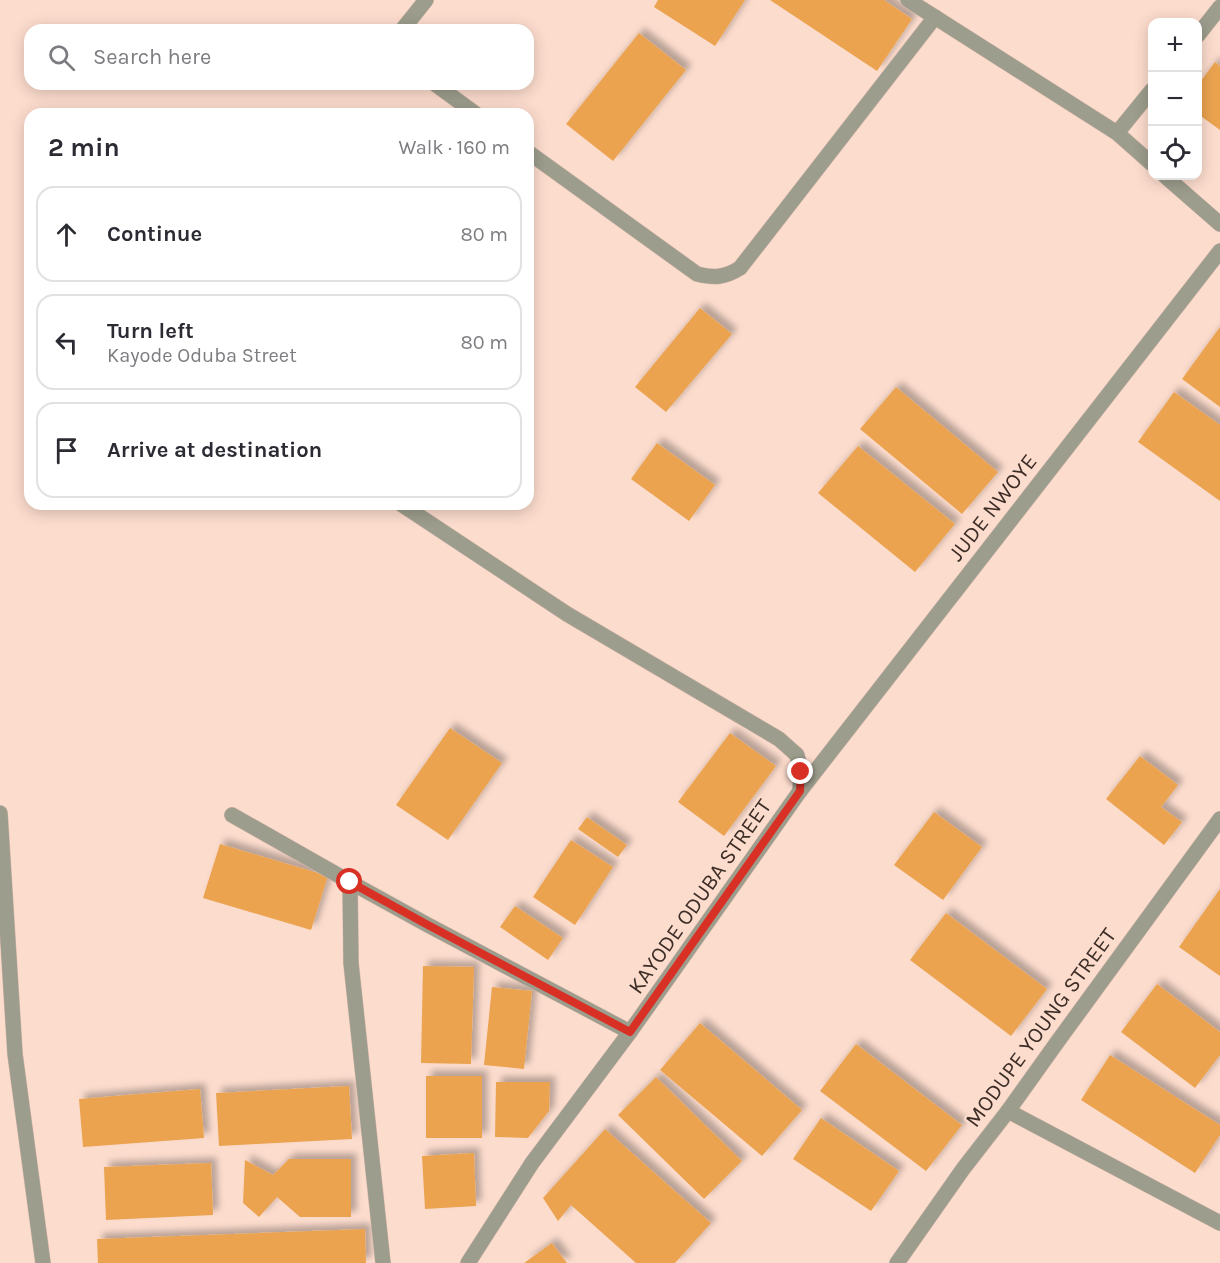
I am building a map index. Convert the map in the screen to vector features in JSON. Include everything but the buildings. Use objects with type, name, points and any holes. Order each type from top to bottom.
[{"type":"street","points":[[407,24],[426,0]]},
{"type":"street","points":[[908,0],[1117,133],[1148,160]]},
{"type":"street","points":[[1202,29],[1220,7]]},
{"type":"street","points":[[534,156],[697,274],[713,278],[731,273],[740,267],[935,17]]},
{"type":"street","points":[[443,90],[468,108]]},
{"type":"street","points":[[1117,133],[1148,95]]},
{"type":"street","points":[[1170,180],[1220,224]]},
{"type":"street","name":"JUDE NWOYE","points":[[800,791],[1220,251]]},
{"type":"street","name":"KAYODE ODUBA STREET","points":[[410,510],[567,614],[779,739],[797,755],[801,772],[800,791],[630,1032],[532,1162],[468,1263]]},
{"type":"street","points":[[0,813],[15,1054],[43,1263]]},
{"type":"street","points":[[232,815],[426,924],[630,1032]]},
{"type":"street","name":"MODUPE YOUNG STREET","points":[[897,1263],[963,1169],[1008,1112],[1220,819]]},
{"type":"street","points":[[350,882],[351,963],[382,1263]]},
{"type":"street","points":[[1008,1112],[1220,1222]]},
{"type":"route","points":[[350,882],[630,1032],[800,791],[801,772]]}]
